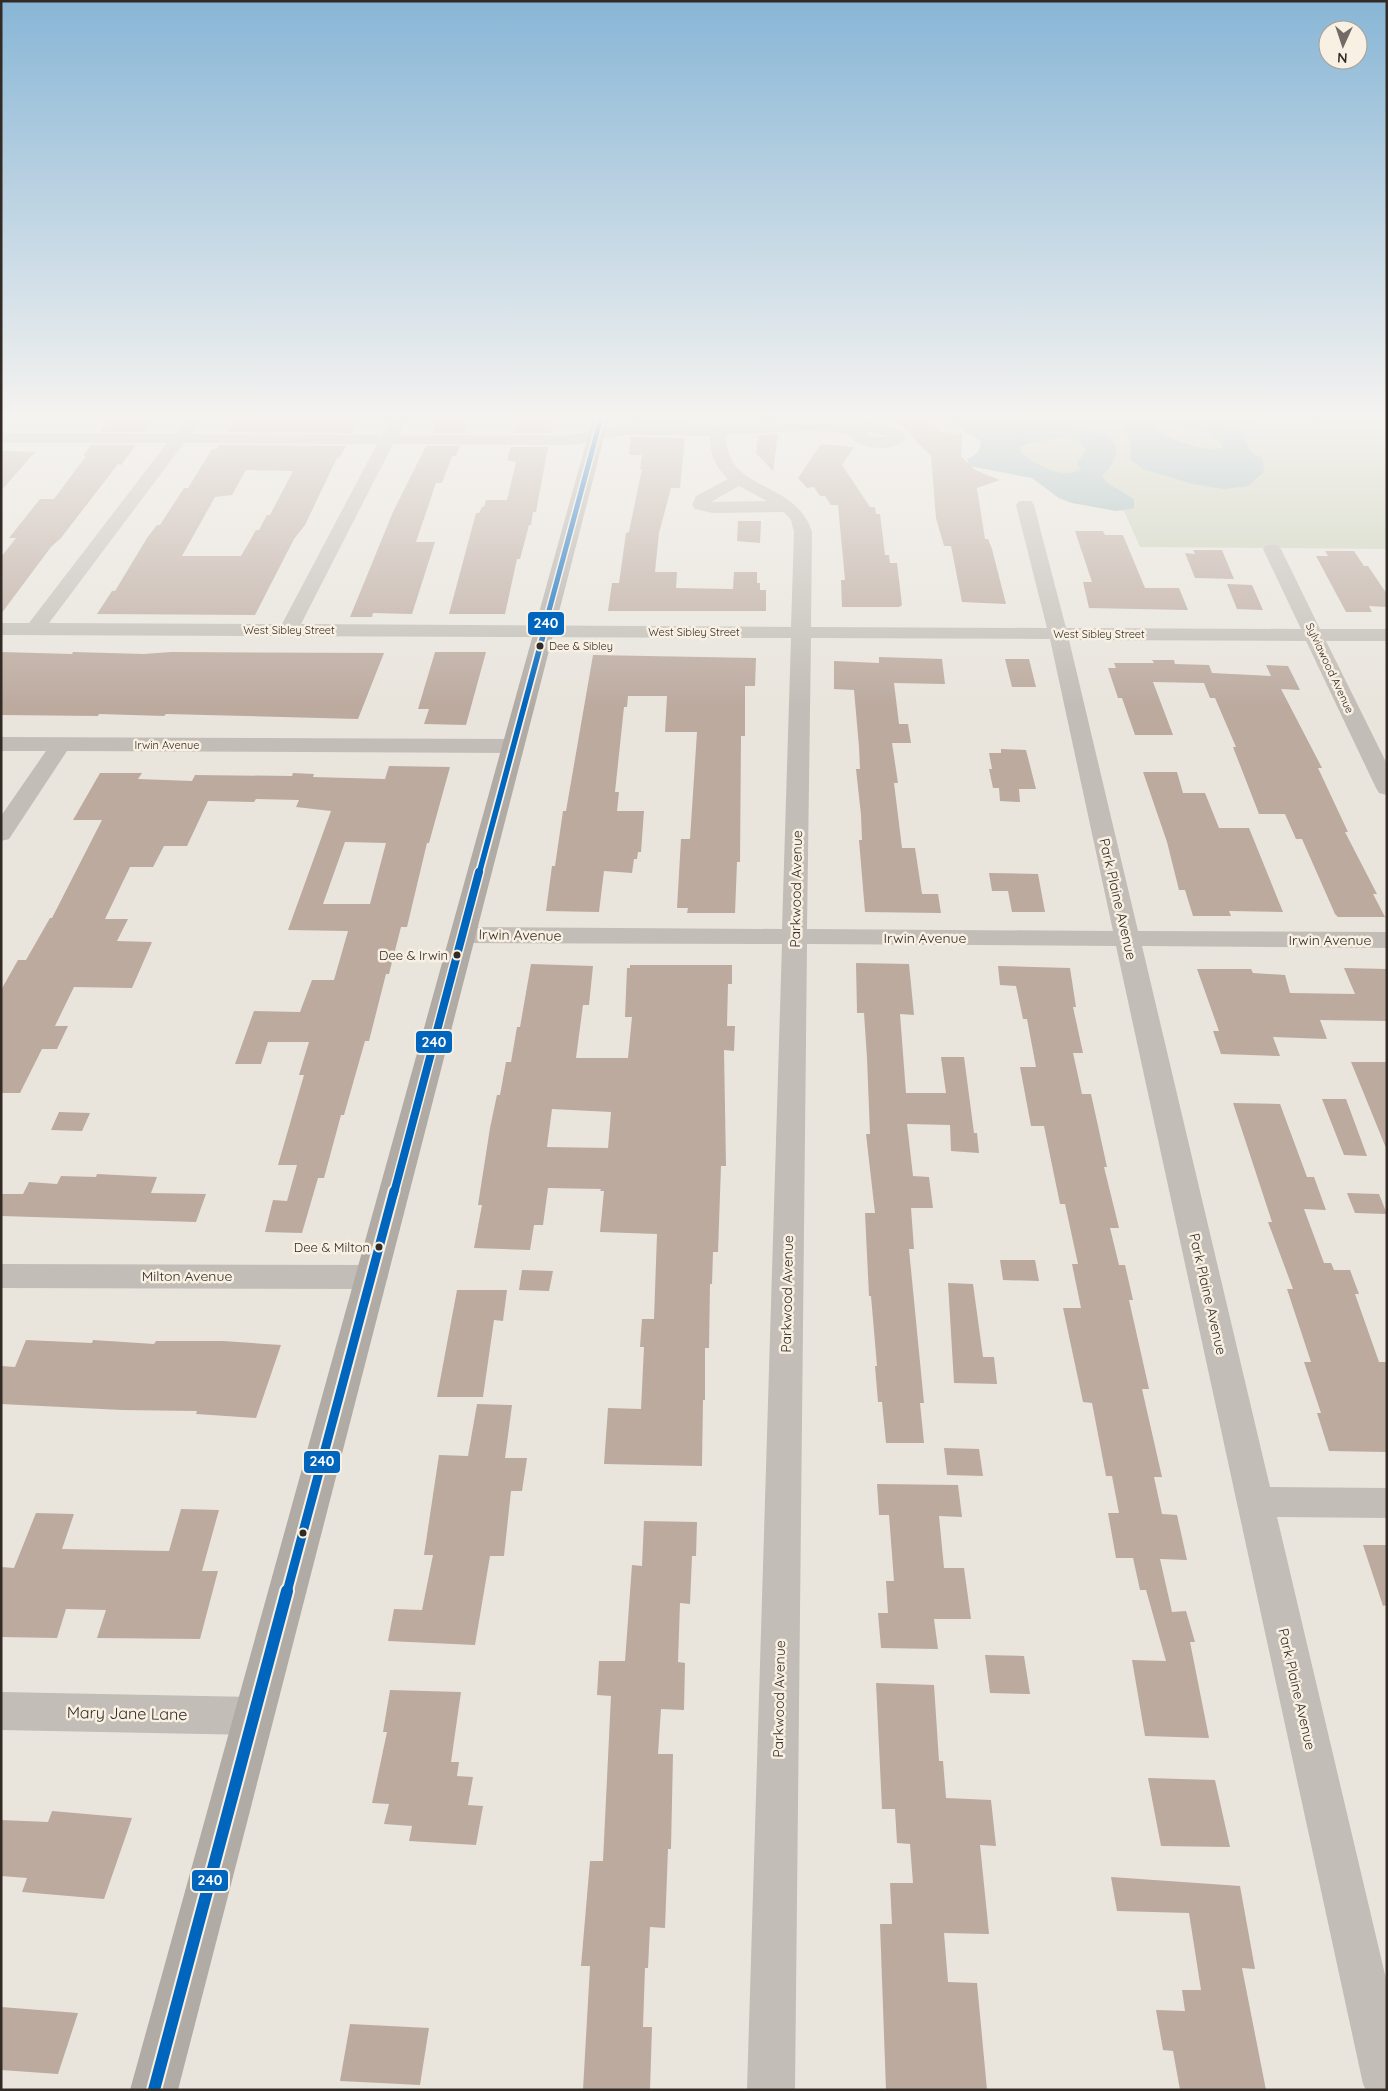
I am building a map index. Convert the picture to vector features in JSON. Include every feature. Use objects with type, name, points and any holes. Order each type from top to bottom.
[{"type":"main road","points":[[154,2090],[464,935],[512,746],[576,512]]},
{"type":"street","points":[[35,629],[124,512]]},
{"type":"street","points":[[289,630],[350,512]]},
{"type":"street","name":"Parkwood Avenue","points":[[771,2090],[801,632],[802,525],[800,519],[793,512]]},
{"type":"street","name":"Park Plaine Avenue","points":[[1020,512],[1058,634],[1387,2084]]},
{"type":"street","name":"Sylviawood Avenue","points":[[1272,549],[1387,788]]},
{"type":"street","name":"West Sibley Street","points":[[1,629],[1387,635]]},
{"type":"street","name":"Irwin Avenue","points":[[1,744],[512,746]]},
{"type":"street","points":[[1,834],[61,744]]},
{"type":"street","name":"Irwin Avenue","points":[[464,935],[1387,940]]},
{"type":"street","name":"Milton Avenue","points":[[1,1276],[372,1277]]},
{"type":"street","points":[[1255,1502],[1387,1503]]},
{"type":"street","name":"Mary Jane Lane","points":[[1,1711],[253,1716]]},
{"type":"green space","points":[[1124,512],[1387,512],[1387,549],[1140,547]]},
{"type":"building","points":[[30,512],[81,512],[61,538],[51,547],[1,614],[1,557],[16,538],[9,538]]},
{"type":"building","points":[[169,512],[207,512],[182,556],[241,556],[256,530],[259,530],[267,515],[270,515],[272,512],[311,512],[305,525],[294,539],[255,615],[97,614],[112,591],[115,591],[147,538],[157,525],[160,525]]},
{"type":"building","points":[[393,512],[426,512],[416,542],[435,542],[412,614],[373,613],[372,617],[350,617]]},
{"type":"building","points":[[533,512],[531,525],[529,525],[520,559],[517,559],[505,614],[449,614],[476,513],[536,512]]},
{"type":"building","points":[[633,512],[665,512],[659,533],[655,572],[677,572],[676,588],[733,589],[734,572],[757,572],[757,583],[760,583],[760,590],[766,590],[766,611],[608,611],[612,583],[619,583],[626,533],[629,532]]},
{"type":"building","points":[[839,512],[876,512],[876,514],[880,514],[885,555],[889,555],[890,563],[897,563],[902,605],[899,607],[842,607],[841,580],[845,580]]},
{"type":"building","points":[[935,512],[981,512],[985,539],[988,539],[992,549],[1006,604],[962,602],[951,546],[944,546]]},
{"type":"building","points":[[738,521],[761,521],[760,543],[737,541]]},
{"type":"building","points":[[1075,531],[1103,531],[1105,535],[1123,535],[1145,588],[1179,588],[1188,610],[1089,608],[1083,582],[1092,582]]},
{"type":"building","points":[[1193,550],[1222,550],[1234,579],[1195,578],[1185,553],[1195,554]]},
{"type":"building","points":[[1325,551],[1354,551],[1364,566],[1368,566],[1387,594],[1387,607],[1369,606],[1372,612],[1346,612],[1316,556],[1328,556]]},
{"type":"building","points":[[1227,584],[1252,585],[1263,610],[1237,609]]},
{"type":"building","points":[[1,652],[72,654],[73,652],[144,654],[171,652],[384,653],[358,719],[166,714],[164,716],[99,714],[98,716],[1,715]]},
{"type":"building","points":[[435,652],[486,652],[466,725],[424,724],[429,709],[418,709]]},
{"type":"building","points":[[593,655],[756,658],[755,686],[745,686],[745,736],[741,736],[740,862],[737,862],[735,913],[687,913],[688,908],[677,908],[681,839],[690,839],[697,732],[665,732],[667,696],[628,696],[627,707],[624,707],[615,792],[619,792],[617,811],[644,811],[641,852],[638,852],[637,859],[634,859],[632,873],[604,871],[599,912],[546,911],[552,866],[555,866],[563,811],[566,811]]},
{"type":"building","points":[[879,657],[942,659],[945,684],[894,683],[899,724],[908,724],[911,743],[892,743],[898,783],[894,783],[902,848],[915,848],[922,894],[938,894],[941,913],[865,912],[859,840],[862,840],[861,815],[856,769],[860,769],[854,690],[834,689],[834,661],[879,663]]},
{"type":"building","points":[[1005,659],[1029,659],[1036,687],[1012,687]]},
{"type":"building","points":[[1152,660],[1174,660],[1175,664],[1209,665],[1212,673],[1271,676],[1266,665],[1288,666],[1300,690],[1281,689],[1322,768],[1318,768],[1348,832],[1345,832],[1377,894],[1373,894],[1385,917],[1338,917],[1335,914],[1302,839],[1296,839],[1285,814],[1259,814],[1233,747],[1236,747],[1215,698],[1210,698],[1204,683],[1153,682],[1173,735],[1135,735],[1122,698],[1118,698],[1108,668],[1116,668],[1114,663],[1154,663]]},
{"type":"building","points":[[1001,749],[1026,750],[1036,789],[1019,789],[1020,802],[1000,801],[999,788],[993,788],[989,769],[992,769],[989,753],[1001,753]]},
{"type":"building","points":[[389,766],[450,767],[429,843],[427,843],[407,927],[401,927],[389,974],[386,974],[369,1041],[365,1041],[344,1115],[341,1115],[324,1178],[318,1178],[302,1233],[265,1232],[273,1200],[287,1201],[297,1165],[278,1165],[304,1075],[299,1075],[309,1042],[268,1042],[261,1064],[235,1064],[254,1011],[300,1012],[312,980],[334,980],[348,931],[288,930],[331,811],[296,807],[299,800],[256,799],[254,802],[208,801],[187,846],[164,846],[153,867],[130,867],[105,919],[128,919],[117,941],[152,942],[132,988],[74,987],[55,1026],[68,1026],[57,1049],[42,1049],[20,1093],[1,1093],[1,990],[18,960],[26,960],[50,918],[52,918],[102,820],[73,820],[100,773],[142,773],[138,779],[192,781],[195,775],[292,776],[293,773],[314,774],[313,777],[385,779]],"holes":[[[345,842],[386,843],[370,904],[323,904]]]},
{"type":"building","points":[[1143,772],[1177,772],[1183,793],[1205,793],[1219,828],[1249,828],[1283,912],[1229,911],[1231,916],[1193,916],[1185,890],[1179,890],[1167,842]]},
{"type":"building","points":[[989,873],[1038,874],[1045,912],[1012,912],[1008,891],[992,891]]},
{"type":"building","points":[[856,963],[909,964],[914,1015],[900,1014],[906,1093],[946,1093],[941,1057],[964,1057],[974,1133],[977,1133],[979,1153],[951,1151],[950,1125],[907,1124],[913,1176],[929,1177],[933,1208],[911,1208],[914,1249],[909,1249],[924,1403],[920,1403],[924,1443],[886,1443],[882,1402],[878,1402],[875,1366],[877,1366],[871,1296],[869,1296],[865,1213],[875,1213],[866,1134],[870,1134],[864,1013],[857,1013]]},
{"type":"building","points":[[531,964],[593,966],[589,1005],[583,1005],[576,1058],[628,1058],[632,1017],[625,1017],[627,968],[630,968],[630,965],[732,965],[732,984],[728,984],[727,1026],[735,1026],[734,1051],[724,1050],[726,1166],[721,1166],[718,1252],[713,1252],[712,1284],[710,1284],[709,1348],[705,1348],[702,1466],[604,1464],[608,1408],[641,1409],[644,1347],[640,1347],[642,1319],[654,1319],[657,1234],[600,1232],[604,1191],[600,1191],[601,1189],[548,1188],[543,1225],[534,1225],[530,1250],[474,1248],[482,1205],[478,1205],[490,1128],[497,1095],[500,1095],[506,1062],[511,1062],[517,1027],[520,1027]],"holes":[[[552,1109],[611,1112],[608,1148],[547,1147]]]},
{"type":"building","points":[[998,966],[1070,968],[1076,1007],[1073,1007],[1083,1053],[1073,1053],[1082,1094],[1091,1094],[1107,1167],[1104,1167],[1119,1228],[1110,1228],[1119,1265],[1125,1265],[1133,1300],[1129,1300],[1149,1389],[1142,1389],[1162,1477],[1154,1477],[1162,1514],[1177,1515],[1187,1560],[1160,1559],[1172,1612],[1186,1611],[1195,1642],[1190,1642],[1209,1738],[1145,1736],[1132,1660],[1166,1661],[1146,1590],[1140,1590],[1133,1558],[1116,1558],[1108,1513],[1119,1513],[1112,1476],[1106,1476],[1092,1403],[1083,1402],[1063,1308],[1081,1308],[1072,1264],[1078,1264],[1065,1204],[1060,1204],[1044,1126],[1031,1126],[1020,1067],[1036,1067],[1027,1019],[1023,1019],[1016,986],[1000,985]]},
{"type":"building","points":[[1344,968],[1387,969],[1387,1021],[1320,1020],[1327,1039],[1273,1037],[1280,1056],[1221,1054],[1213,1031],[1219,1031],[1197,969],[1251,969],[1253,973],[1285,975],[1290,993],[1355,994]]},
{"type":"building","points":[[1351,1062],[1387,1062],[1387,1148],[1386,1148]]},
{"type":"building","points":[[1322,1099],[1346,1099],[1367,1156],[1344,1155]]},
{"type":"building","points":[[1233,1103],[1280,1104],[1307,1177],[1314,1177],[1326,1210],[1304,1209],[1324,1263],[1331,1263],[1334,1270],[1350,1270],[1359,1294],[1355,1294],[1379,1362],[1387,1362],[1387,1452],[1329,1451],[1317,1413],[1321,1413],[1304,1362],[1311,1362],[1287,1289],[1293,1289],[1268,1222],[1272,1222]]},
{"type":"building","points":[[59,1112],[90,1113],[82,1131],[51,1130]]},
{"type":"building","points":[[97,1174],[157,1177],[151,1193],[206,1194],[196,1222],[1,1216],[1,1194],[23,1194],[29,1182],[57,1184],[61,1176],[96,1177]]},
{"type":"building","points":[[1347,1193],[1379,1194],[1387,1214],[1355,1213]]},
{"type":"building","points":[[1000,1260],[1035,1260],[1039,1281],[1003,1280]]},
{"type":"building","points":[[522,1270],[553,1271],[549,1291],[519,1290]]},
{"type":"building","points":[[948,1283],[973,1284],[983,1357],[994,1357],[997,1384],[954,1383]]},
{"type":"building","points":[[457,1290],[507,1290],[503,1321],[494,1320],[483,1397],[437,1397]]},
{"type":"building","points":[[26,1340],[92,1343],[93,1340],[154,1344],[156,1341],[223,1341],[281,1345],[256,1418],[196,1414],[197,1411],[122,1410],[1,1404],[1,1366],[15,1367]]},
{"type":"building","points":[[477,1404],[512,1405],[505,1458],[527,1458],[522,1491],[511,1491],[504,1556],[490,1556],[475,1645],[388,1641],[394,1609],[422,1610],[433,1555],[424,1555],[439,1455],[468,1456]]},
{"type":"building","points":[[944,1448],[979,1449],[983,1476],[947,1475]]},
{"type":"building","points":[[877,1484],[958,1485],[962,1517],[939,1516],[944,1568],[964,1568],[971,1619],[934,1619],[938,1649],[881,1648],[878,1613],[888,1613],[886,1581],[894,1581],[889,1515],[879,1515]]},
{"type":"building","points":[[181,1509],[219,1510],[202,1571],[218,1571],[200,1639],[97,1638],[106,1610],[66,1609],[57,1638],[1,1637],[1,1567],[14,1568],[36,1513],[74,1514],[62,1549],[169,1551]]},
{"type":"building","points":[[644,1521],[697,1522],[696,1556],[692,1556],[690,1604],[680,1603],[678,1662],[685,1663],[684,1710],[661,1709],[658,1754],[673,1754],[671,1849],[668,1849],[665,1928],[650,1927],[648,1968],[645,1968],[643,2027],[652,2027],[650,2090],[583,2090],[590,1966],[581,1966],[590,1861],[603,1861],[611,1696],[597,1695],[599,1661],[625,1661],[632,1565],[642,1566]]},
{"type":"building","points":[[1363,1545],[1387,1545],[1387,1605],[1383,1606]]},
{"type":"building","points":[[985,1655],[1024,1656],[1030,1694],[990,1693]]},
{"type":"building","points":[[876,1683],[934,1685],[939,1761],[943,1761],[946,1798],[991,1800],[996,1846],[980,1845],[989,1934],[944,1933],[948,1982],[977,1983],[987,2090],[886,2090],[880,1924],[892,1924],[890,1883],[913,1883],[910,1844],[897,1843],[895,1809],[882,1809]]},
{"type":"building","points":[[390,1690],[461,1692],[451,1762],[459,1762],[457,1776],[473,1777],[468,1805],[483,1806],[476,1845],[409,1841],[412,1826],[384,1824],[389,1804],[372,1803],[387,1732],[383,1732]]},
{"type":"building","points":[[1148,1778],[1215,1780],[1230,1847],[1161,1846]]},
{"type":"building","points":[[52,1811],[132,1818],[104,1899],[22,1892],[27,1878],[1,1876],[1,1820],[48,1822]]},
{"type":"building","points":[[1111,1877],[1240,1886],[1255,1969],[1242,1968],[1266,2090],[1180,2090],[1173,2051],[1163,2050],[1156,2010],[1185,2011],[1182,1990],[1201,1990],[1189,1913],[1117,1911]]},
{"type":"building","points":[[1,2007],[78,2013],[58,2074],[1,2070]]},
{"type":"building","points":[[350,2024],[429,2028],[420,2085],[340,2081]]},
{"type":"transit line","name":"240","points":[[154,2090],[576,512]]},
{"type":"place","name":"Dee & Sibley","points":[[540,646]]},
{"type":"place","name":"Dee & Irwin","points":[[457,955]]},
{"type":"place","name":"Dee & Milton","points":[[379,1247]]}]
